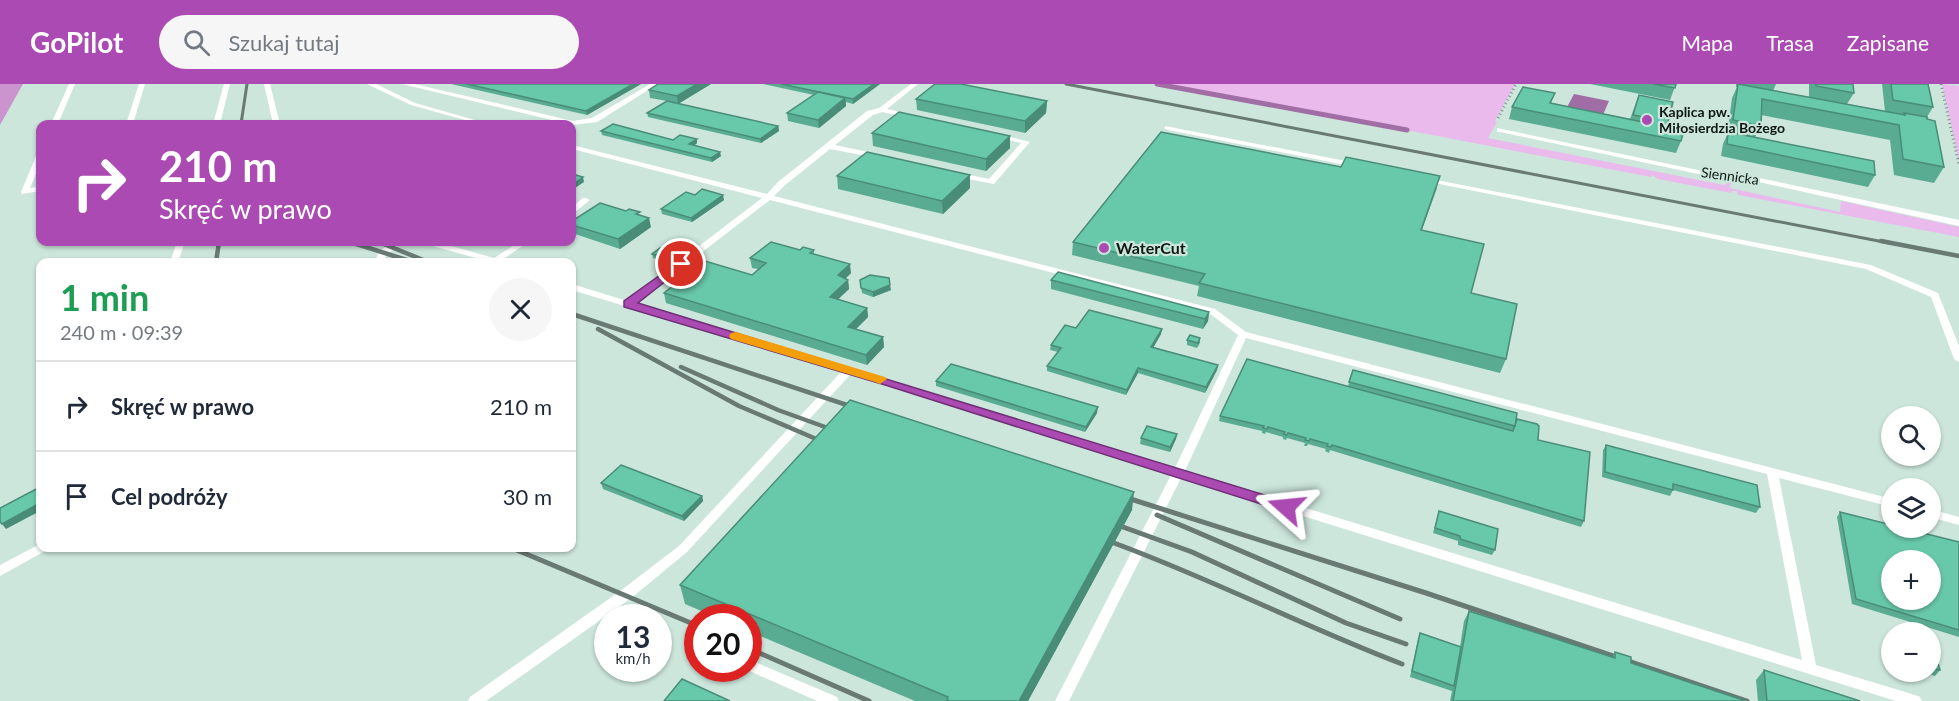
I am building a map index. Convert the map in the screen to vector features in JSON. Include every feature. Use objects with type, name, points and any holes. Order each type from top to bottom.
[{"type":"lane","points":[[56,120],[72,84]]},
{"type":"lane","points":[[130,120],[142,84]]},
{"type":"lane","points":[[217,120],[227,84]]},
{"type":"lane","points":[[267,84],[276,120]]},
{"type":"lane","points":[[370,84],[413,104],[471,120]]},
{"type":"lane","points":[[405,84],[560,120]]},
{"type":"lane","points":[[576,123],[594,120],[655,84]]},
{"type":"lane","points":[[629,304],[769,197],[781,184],[870,113],[882,110],[915,84]]},
{"type":"lane","points":[[882,110],[927,120]]},
{"type":"lane","points":[[1168,128],[1366,167]]},
{"type":"lane","name":"Siennicka","points":[[1500,130],[1717,176],[1731,174],[1959,223]]},
{"type":"lane","points":[[945,172],[991,182],[1026,142],[993,135]]},
{"type":"lane","points":[[829,146],[887,159]]},
{"type":"lane","points":[[576,148],[1212,311],[1243,334],[1881,500]]},
{"type":"lane","points":[[36,166],[25,192],[36,190]]},
{"type":"lane","points":[[1413,177],[1868,267],[1935,295],[1959,359]]},
{"type":"lane","points":[[576,207],[586,200]]},
{"type":"lane","points":[[380,258],[393,246]]},
{"type":"lane","points":[[443,246],[485,258]]},
{"type":"lane","points":[[500,258],[518,246]]},
{"type":"lane","points":[[576,288],[849,370],[1915,701]]},
{"type":"lane","points":[[1062,701],[1178,473],[1243,334]]},
{"type":"lane","points":[[476,701],[625,595],[683,549],[849,370]]},
{"type":"lane","points":[[1772,471],[1810,669]]},
{"type":"lane","points":[[1941,516],[1959,521]]},
{"type":"lane","points":[[0,571],[36,551]]},
{"type":"lane","points":[[762,670],[832,701]]},
{"type":"path","points":[[1496,121],[1516,84]]},
{"type":"path","points":[[1941,84],[1959,165]]},
{"type":"shaded area","points":[[0,84],[23,84],[0,125]]},
{"type":"shaded area","points":[[1165,84],[1515,84],[1488,138],[1724,185],[1731,181],[1730,188],[1840,212],[1841,201],[1959,227],[1959,237],[1738,195],[1737,191],[1731,193],[1658,179],[1652,175],[1651,177]]},
{"type":"shaded area","points":[[1942,84],[1959,86],[1959,161]]},
{"type":"shaded area","points":[[1574,94],[1609,101],[1602,117],[1566,109]]},
{"type":"building","points":[[467,84],[633,84],[586,111]]},
{"type":"building","points":[[658,84],[697,84],[677,96],[649,90]]},
{"type":"building","points":[[781,84],[874,84],[853,99]]},
{"type":"building","points":[[935,84],[961,84],[1047,101],[1025,121],[916,99]]},
{"type":"building","points":[[1653,84],[1676,84],[1675,88]]},
{"type":"building","points":[[1738,84],[1905,115],[1904,113],[1927,117],[1935,121],[1944,167],[1903,159],[1899,125],[1762,99],[1761,126],[1733,120]]},
{"type":"building","points":[[1816,84],[1853,84],[1854,93],[1816,86]]},
{"type":"building","points":[[1891,84],[1928,84],[1933,107],[1893,100]]},
{"type":"building","points":[[1523,87],[1555,93],[1550,103],[1643,122],[1644,117],[1633,115],[1639,95],[1673,102],[1666,130],[1683,134],[1681,141],[1512,107]]},
{"type":"building","points":[[818,92],[845,98],[818,120],[787,113]]},
{"type":"building","points":[[667,101],[778,126],[760,139],[647,113]]},
{"type":"building","points":[[899,112],[1010,136],[986,159],[872,133]]},
{"type":"building","points":[[613,124],[673,140],[680,135],[697,139],[689,144],[720,152],[711,158],[601,131]]},
{"type":"building","points":[[1161,132],[1341,167],[1346,157],[1440,176],[1421,230],[1484,244],[1471,293],[1517,304],[1506,359],[1199,283],[1205,274],[1073,242]]},
{"type":"building","points":[[1728,132],[1874,161],[1875,175],[1727,144]]},
{"type":"building","points":[[867,152],[970,175],[942,201],[837,176]]},
{"type":"building","points":[[576,175],[583,177],[576,182]]},
{"type":"building","points":[[702,189],[723,195],[691,218],[661,209],[686,192],[695,195]]},
{"type":"building","points":[[600,203],[626,211],[629,209],[640,212],[636,214],[649,218],[618,239],[576,226],[576,218]]},
{"type":"building","points":[[771,242],[800,250],[803,247],[814,250],[810,253],[850,264],[838,275],[848,280],[830,297],[867,308],[848,327],[883,337],[866,355],[664,293],[705,261],[752,275],[766,263],[750,258]]},
{"type":"building","points":[[660,248],[672,251],[664,257],[652,254]]},
{"type":"building","points":[[1058,272],[1209,312],[1205,319],[1051,280]]},
{"type":"building","points":[[870,275],[889,278],[890,285],[873,292],[861,288],[860,280]]},
{"type":"building","points":[[1089,310],[1162,329],[1151,347],[1218,365],[1206,387],[1138,368],[1127,390],[1047,366],[1061,348],[1051,345],[1065,325],[1076,328]]},
{"type":"building","points":[[1190,335],[1200,338],[1198,343],[1187,340]]},
{"type":"building","points":[[1247,359],[1513,431],[1517,419],[1537,424],[1539,426],[1538,440],[1590,452],[1584,521],[1332,445],[1327,446],[1328,444],[1310,439],[1305,440],[1306,438],[1288,433],[1287,435],[1284,434],[1285,432],[1268,427],[1267,429],[1263,428],[1264,426],[1220,416]]},
{"type":"building","points":[[951,364],[1098,407],[1086,427],[936,381]]},
{"type":"building","points":[[1353,370],[1517,413],[1515,426],[1349,382]]},
{"type":"building","points":[[850,400],[1134,492],[1019,701],[947,700],[948,697],[762,619],[762,604],[725,604],[680,585]]},
{"type":"building","points":[[1147,426],[1177,434],[1170,447],[1141,438]]},
{"type":"building","points":[[1606,445],[1757,485],[1760,507],[1673,484],[1673,490],[1605,472]]},
{"type":"building","points":[[621,465],[702,496],[682,516],[601,483]]},
{"type":"building","points":[[36,489],[36,505],[2,524],[0,508]]},
{"type":"building","points":[[1439,511],[1498,529],[1495,550],[1435,528]]},
{"type":"building","points":[[1840,512],[1881,522],[1881,538],[1941,538],[1959,542],[1959,630],[1941,625],[1941,622],[1932,622],[1893,610],[1941,610],[1941,550],[1881,550],[1881,607],[1856,599]]},
{"type":"building","points":[[1469,611],[1615,658],[1615,652],[1631,657],[1631,663],[1746,701],[1453,701]]},
{"type":"building","points":[[1420,633],[1461,647],[1454,686],[1412,671]]},
{"type":"building","points":[[1764,670],[1860,701],[1767,701]]},
{"type":"building","points":[[682,679],[684,682],[730,701],[664,701]]},
{"type":"waterway","points":[[1157,84],[1407,130]]},
{"type":"railway","points":[[242,120],[247,84]]},
{"type":"railway","points":[[1066,84],[1889,243]]},
{"type":"railway","points":[[1881,241],[1959,256]]},
{"type":"railway","points":[[217,258],[218,246]]},
{"type":"railway","points":[[363,246],[400,258]]},
{"type":"railway","points":[[389,246],[418,258]]},
{"type":"railway","points":[[576,315],[862,410]]},
{"type":"railway","points":[[598,329],[739,406],[828,444],[824,443]]},
{"type":"railway","points":[[681,367],[778,410],[839,432]]},
{"type":"railway","points":[[1118,495],[1426,593],[1747,701]]},
{"type":"railway","points":[[1157,515],[1400,619]]},
{"type":"railway","points":[[1123,527],[1192,552],[1346,623],[1406,644]]},
{"type":"railway","points":[[1114,543],[1402,664]]},
{"type":"railway","points":[[522,552],[684,620]]},
{"type":"railway","points":[[762,654],[869,701]]},
{"type":"slow traffic","points":[[736,336],[880,379]]},
{"type":"place","name":"Kaplica pw. Miłosierdzia Bożego","points":[[1647,120]]},
{"type":"place","name":"WaterCut","points":[[1104,248]]},
{"type":"route","points":[[681,264],[629,304],[890,382],[1286,507]]}]
